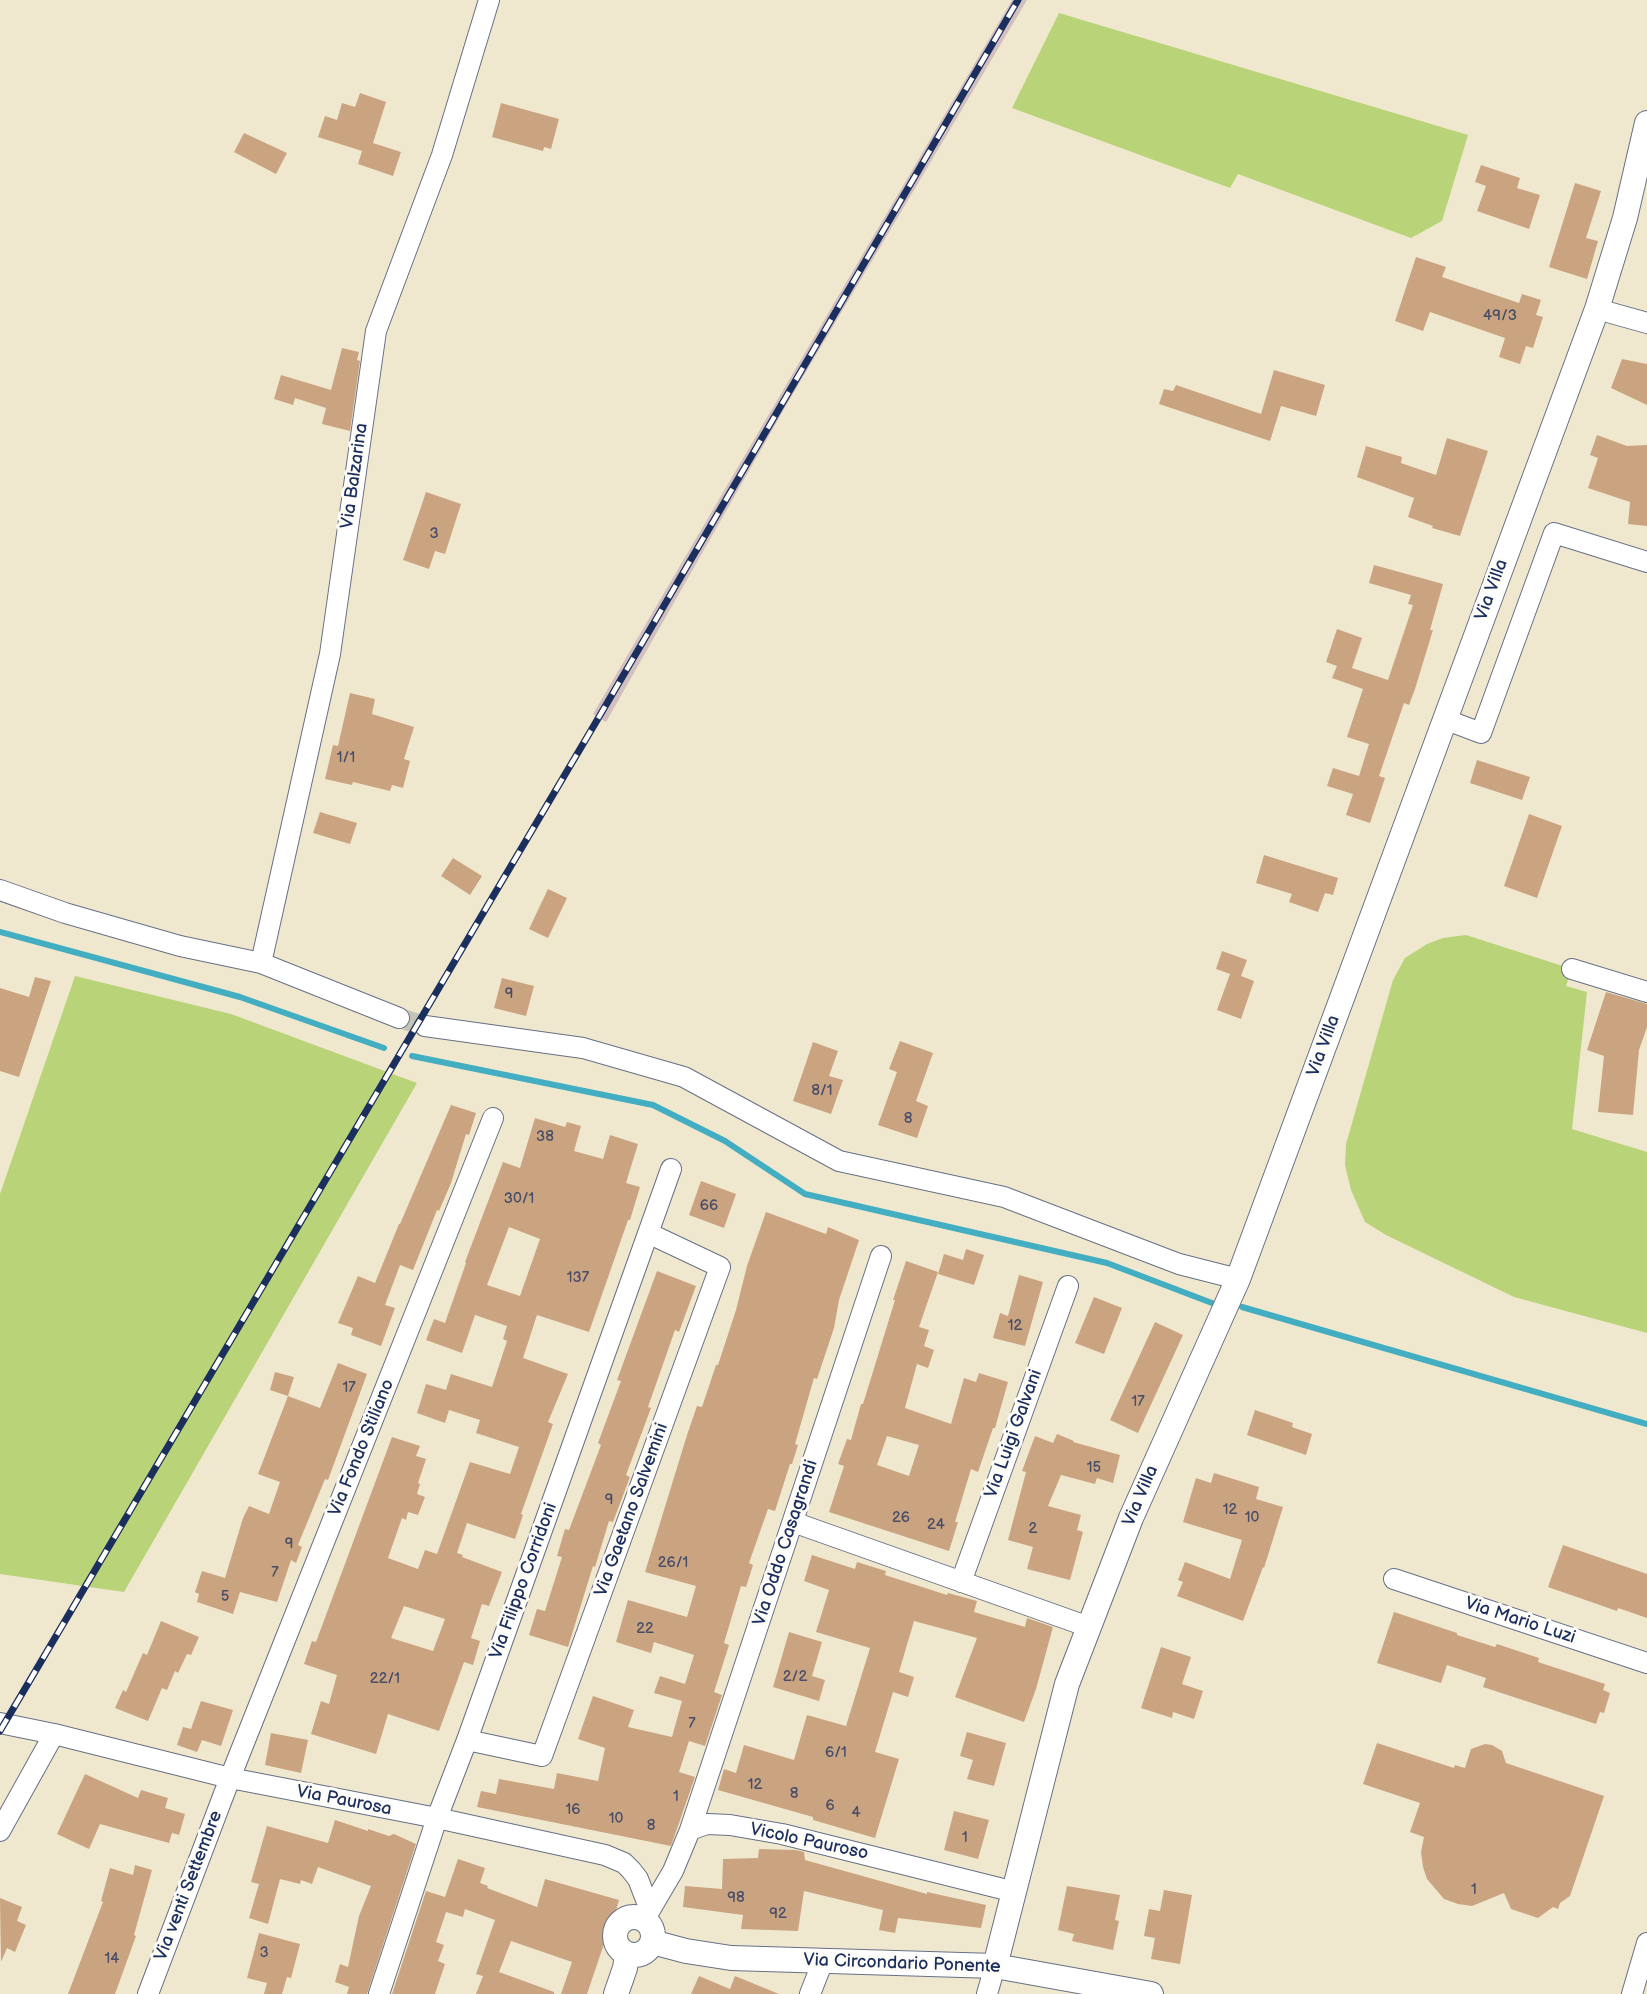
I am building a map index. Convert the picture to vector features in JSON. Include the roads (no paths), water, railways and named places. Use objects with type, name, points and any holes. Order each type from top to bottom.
[{"type":"street","name":"Via Balzarina","points":[[261,963],[330,654],[376,331],[442,155],[489,0]]},
{"type":"street","name":"Via Villa","points":[[995,1966],[1067,1684],[1131,1518],[1238,1279],[1597,309],[1625,218],[1647,123]]},
{"type":"street","points":[[1597,309],[1647,323]]},
{"type":"street","points":[[1444,719],[1481,733],[1554,533],[1647,562]]},
{"type":"street","points":[[0,890],[65,913],[180,946],[261,963],[399,1018]]},
{"type":"street","points":[[1572,969],[1647,992]]},
{"type":"street","points":[[425,1026],[583,1048],[684,1077],[839,1161],[1004,1197],[1179,1264],[1238,1279]]},
{"type":"street","name":"Via Fondo Stiliano","points":[[230,1778],[493,1118]]},
{"type":"street","name":"Via Filippo Corridoni","points":[[379,1994],[436,1818],[467,1740],[671,1169]]},
{"type":"street","name":"Via Gaetano Salvemini","points":[[467,1740],[542,1756],[720,1266],[648,1233]]},
{"type":"street","name":"Via Oddo Casagrandi","points":[[690,1830],[881,1256]]},
{"type":"street","name":"Via Luigi Galvani","points":[[961,1582],[1068,1286]]},
{"type":"street","points":[[793,1522],[1089,1627]]},
{"type":"street","name":"Via Mario Luzi","points":[[1394,1579],[1647,1663]]},
{"type":"street","name":"Via Paurosa","points":[[0,1723],[54,1734],[230,1778],[436,1818],[605,1855],[624,1863],[638,1879],[649,1924]]},
{"type":"street","points":[[0,1832],[54,1734]]},
{"type":"street","name":"Via venti Settembre","points":[[148,1994],[230,1778]]},
{"type":"street","name":"Vicolo Pauroso","points":[[690,1830],[707,1824],[730,1825],[782,1834],[1015,1892]]},
{"type":"street","points":[[616,1994],[626,1961],[643,1954],[649,1924],[690,1830]]},
{"type":"street","points":[[626,1961],[615,1941],[620,1923],[632,1917],[649,1924]]},
{"type":"street","name":"Via Circondario Ponente","points":[[649,1924],[686,1951],[731,1958],[995,1966],[1151,1994]]},
{"type":"street","points":[[1632,1994],[1647,1943]]},
{"type":"street","points":[[810,1994],[823,1961]]},
{"type":"street","points":[[987,1994],[995,1966]]},
{"type":"waterway","points":[[0,932],[240,997],[384,1048]]},
{"type":"waterway","points":[[412,1056],[653,1105],[725,1141],[805,1194],[1107,1263],[1212,1303]]},
{"type":"waterway","points":[[1242,1307],[1647,1424]]},
{"type":"tunnel","points":[[399,1018],[425,1026]]},
{"type":"railway","points":[[0,1731],[596,722],[1018,0]]}]
